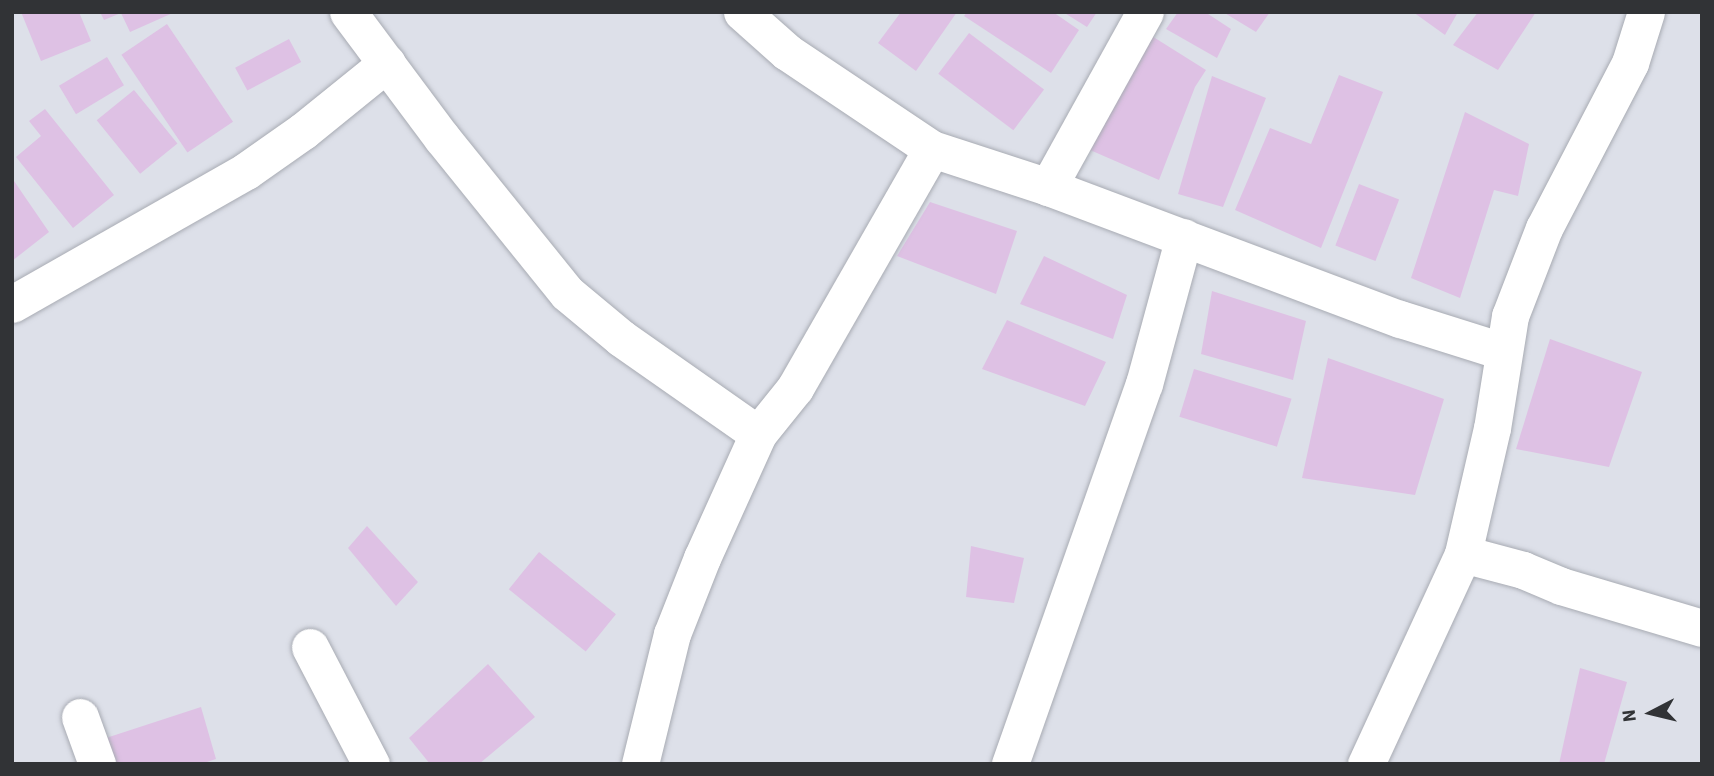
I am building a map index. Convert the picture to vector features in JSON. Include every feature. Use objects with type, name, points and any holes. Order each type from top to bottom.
[{"type":"street","points":[[348,12],[566,293],[621,338],[758,434]]},
{"type":"street","points":[[742,12],[787,52],[932,149],[1048,187],[1400,319],[1502,351]]},
{"type":"street","points":[[1048,187],[1145,12]]},
{"type":"street","points":[[1366,764],[1463,554],[1492,428],[1502,351],[1510,316],[1544,228],[1630,64],[1646,12]]},
{"type":"street","points":[[12,304],[246,171],[303,131],[387,63]]},
{"type":"street","points":[[640,764],[673,634],[702,558],[758,434],[795,388],[932,149]]},
{"type":"street","points":[[1010,764],[1144,384],[1184,237]]},
{"type":"street","points":[[1463,554],[1702,628]]},
{"type":"street","points":[[310,647],[371,764]]},
{"type":"street","points":[[80,717],[97,764]]},
{"type":"building","points":[[21,12],[79,12],[91,41],[41,61]]},
{"type":"building","points":[[100,12],[175,12],[130,32],[121,13],[104,20]]},
{"type":"building","points":[[901,12],[957,12],[916,71],[878,43]]},
{"type":"building","points":[[967,12],[1053,12],[1079,30],[1051,73],[964,16]]},
{"type":"building","points":[[1063,12],[1097,12],[1087,27]]},
{"type":"building","points":[[1178,12],[1205,12],[1231,29],[1217,58],[1166,29]]},
{"type":"building","points":[[1223,12],[1270,12],[1256,32]]},
{"type":"building","points":[[1413,12],[1458,12],[1445,35]]},
{"type":"building","points":[[1478,12],[1536,12],[1498,70],[1453,45]]},
{"type":"building","points":[[167,24],[233,122],[187,153],[121,55]]},
{"type":"building","points":[[969,33],[1044,90],[1013,130],[938,74]]},
{"type":"building","points":[[1147,33],[1206,70],[1195,87],[1159,180],[1090,150]]},
{"type":"building","points":[[289,39],[301,62],[247,91],[235,68]]},
{"type":"building","points":[[107,57],[124,85],[76,114],[59,86]]},
{"type":"building","points":[[1339,75],[1383,92],[1321,248],[1235,210],[1270,128],[1311,144]]},
{"type":"building","points":[[1212,76],[1266,98],[1223,207],[1178,194]]},
{"type":"building","points":[[134,90],[177,144],[140,174],[97,120]]},
{"type":"building","points":[[45,109],[114,195],[73,228],[16,157],[41,136],[29,121]]},
{"type":"building","points":[[1465,112],[1529,144],[1518,196],[1494,190],[1460,298],[1411,278]]},
{"type":"building","points":[[12,178],[49,232],[12,261]]},
{"type":"building","points":[[1359,184],[1399,199],[1375,261],[1335,246]]},
{"type":"building","points":[[930,202],[1017,231],[996,294],[897,256]]},
{"type":"building","points":[[1044,256],[1127,295],[1113,339],[1020,304]]},
{"type":"building","points":[[1212,291],[1306,321],[1293,380],[1201,354]]},
{"type":"building","points":[[1007,320],[1106,362],[1085,406],[982,369]]},
{"type":"building","points":[[1550,339],[1642,372],[1609,467],[1516,449]]},
{"type":"building","points":[[1328,358],[1444,399],[1415,495],[1302,478]]},
{"type":"building","points":[[1194,369],[1292,399],[1277,447],[1179,417]]},
{"type":"building","points":[[367,526],[418,582],[396,606],[348,548]]},
{"type":"building","points":[[971,546],[1024,558],[1014,603],[966,597]]},
{"type":"building","points":[[539,552],[616,614],[586,652],[509,589]]},
{"type":"building","points":[[488,664],[535,717],[479,764],[430,764],[409,738]]},
{"type":"building","points":[[1580,668],[1627,682],[1604,764],[1559,764]]},
{"type":"building","points":[[201,707],[216,759],[201,764],[109,764],[103,739]]}]
